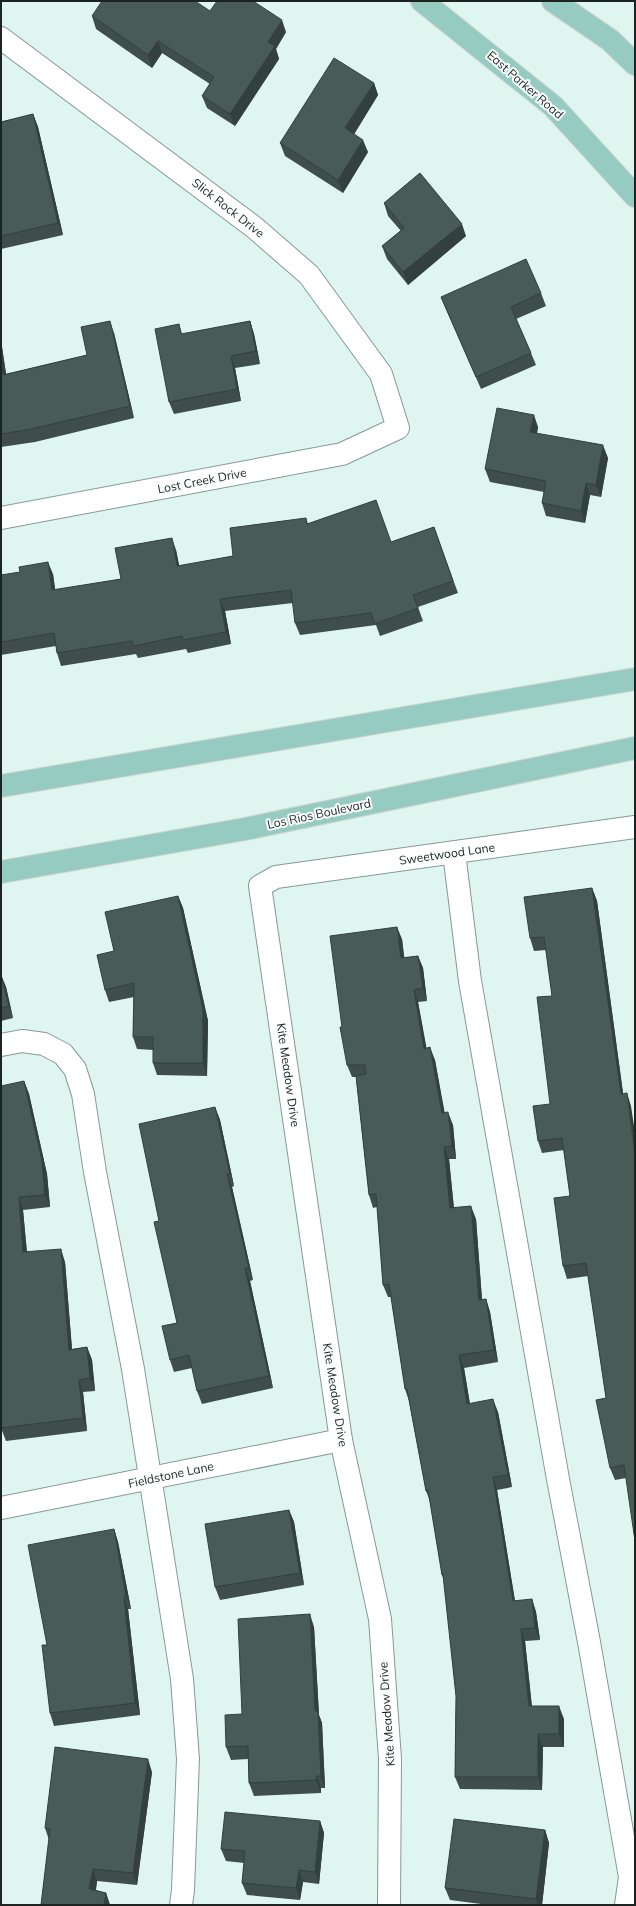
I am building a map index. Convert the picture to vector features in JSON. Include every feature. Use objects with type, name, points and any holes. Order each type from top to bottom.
[{"type":"main road","name":"East Parker Road","points":[[422,1],[553,106],[635,196]]},
{"type":"main road","points":[[553,1],[610,40],[635,64]]},
{"type":"main road","points":[[1,786],[635,679]]},
{"type":"main road","name":"Los Rios Boulevard","points":[[1,872],[244,829],[635,748]]},
{"type":"street","name":"Slick Rock Drive","points":[[1,38],[255,228],[309,274],[381,374],[398,428]]},
{"type":"street","name":"Lost Creek Drive","points":[[1,518],[342,454],[398,428]]},
{"type":"street","name":"Sweetwood Lane","points":[[260,886],[276,878],[635,827]]},
{"type":"street","points":[[454,853],[470,981],[630,1877],[626,1905]]},
{"type":"street","name":"Kite Meadow Drive","points":[[260,886],[342,1440],[380,1619],[390,1759],[389,1905]]},
{"type":"street","points":[[1,1045],[22,1041],[44,1044],[63,1054],[75,1068],[83,1094],[95,1172],[133,1369],[182,1679],[188,1759],[183,1890],[181,1905]]},
{"type":"street","name":"Fieldstone Lane","points":[[1,1508],[151,1480],[342,1440]]},
{"type":"building","points":[[102,1],[195,1],[210,11],[217,1],[253,1],[282,20],[268,42],[275,46],[230,114],[202,96],[214,77],[158,41],[148,55],[92,16]]},
{"type":"building","points":[[334,58],[374,83],[345,128],[363,140],[338,180],[280,143]]},
{"type":"building","points":[[33,114],[58,223],[1,236],[1,122]]},
{"type":"building","points":[[420,173],[462,224],[403,272],[382,246],[404,228],[384,203]]},
{"type":"building","points":[[526,259],[541,293],[511,307],[531,353],[476,377],[441,297]]},
{"type":"building","points":[[110,321],[130,406],[31,429],[1,434],[1,359],[3,375],[87,355],[81,327]]},
{"type":"building","points":[[250,321],[256,351],[231,356],[237,389],[169,402],[155,329],[179,324],[181,334]]},
{"type":"building","points":[[497,408],[534,415],[530,432],[603,445],[596,485],[586,483],[581,511],[542,503],[546,481],[485,469]]},
{"type":"building","points":[[376,500],[391,542],[434,527],[453,581],[413,595],[418,608],[375,624],[371,613],[295,623],[291,590],[220,599],[226,632],[183,640],[182,636],[133,646],[132,641],[57,653],[54,633],[1,642],[1,575],[20,572],[19,567],[48,562],[52,590],[121,579],[115,548],[172,538],[177,566],[233,556],[230,528],[306,518],[307,524]]},
{"type":"building","points":[[592,888],[621,1094],[627,1093],[635,1155],[635,1541],[624,1465],[610,1468],[596,1400],[606,1398],[586,1263],[563,1266],[554,1198],[570,1196],[562,1138],[538,1141],[533,1106],[550,1104],[537,997],[552,996],[544,937],[530,938],[524,897]]},
{"type":"building","points":[[178,896],[203,1009],[203,1063],[153,1063],[153,1037],[133,1037],[134,983],[105,990],[97,955],[114,951],[105,912]]},
{"type":"building","points":[[397,927],[401,958],[418,956],[423,988],[414,990],[424,1049],[430,1047],[442,1113],[448,1112],[452,1146],[444,1147],[450,1208],[471,1206],[479,1300],[486,1299],[494,1350],[459,1355],[467,1404],[493,1399],[508,1475],[493,1477],[513,1601],[532,1599],[535,1628],[521,1629],[529,1706],[559,1706],[559,1734],[538,1734],[538,1777],[455,1777],[456,1696],[443,1575],[428,1490],[426,1491],[407,1389],[405,1389],[389,1284],[383,1285],[376,1194],[369,1195],[356,1076],[366,1074],[365,1065],[347,1065],[340,1027],[342,1027],[330,936]]},
{"type":"building","points":[[1,975],[9,1006],[1,1008]]},
{"type":"building","points":[[24,1081],[42,1161],[45,1195],[19,1197],[23,1252],[61,1249],[69,1350],[87,1347],[90,1378],[79,1380],[83,1418],[1,1428],[1,1086]]},
{"type":"building","points":[[215,1107],[230,1174],[227,1174],[249,1268],[245,1268],[269,1376],[197,1391],[189,1355],[170,1360],[162,1326],[177,1323],[154,1222],[159,1221],[139,1124]]},
{"type":"building","points":[[289,1510],[300,1573],[215,1587],[205,1524]]},
{"type":"building","points":[[114,1529],[126,1596],[124,1597],[135,1703],[50,1713],[42,1645],[47,1645],[28,1545]]},
{"type":"building","points":[[310,1614],[315,1711],[318,1711],[321,1776],[317,1776],[316,1780],[249,1783],[248,1746],[226,1747],[225,1715],[242,1714],[238,1619]]},
{"type":"building","points":[[55,1747],[148,1759],[133,1873],[93,1869],[89,1889],[106,1893],[104,1905],[41,1905],[50,1829],[45,1828]]},
{"type":"building","points":[[225,1812],[320,1821],[315,1872],[299,1870],[296,1888],[242,1883],[245,1851],[221,1849]]},
{"type":"building","points":[[454,1819],[545,1830],[536,1899],[445,1888]]}]
